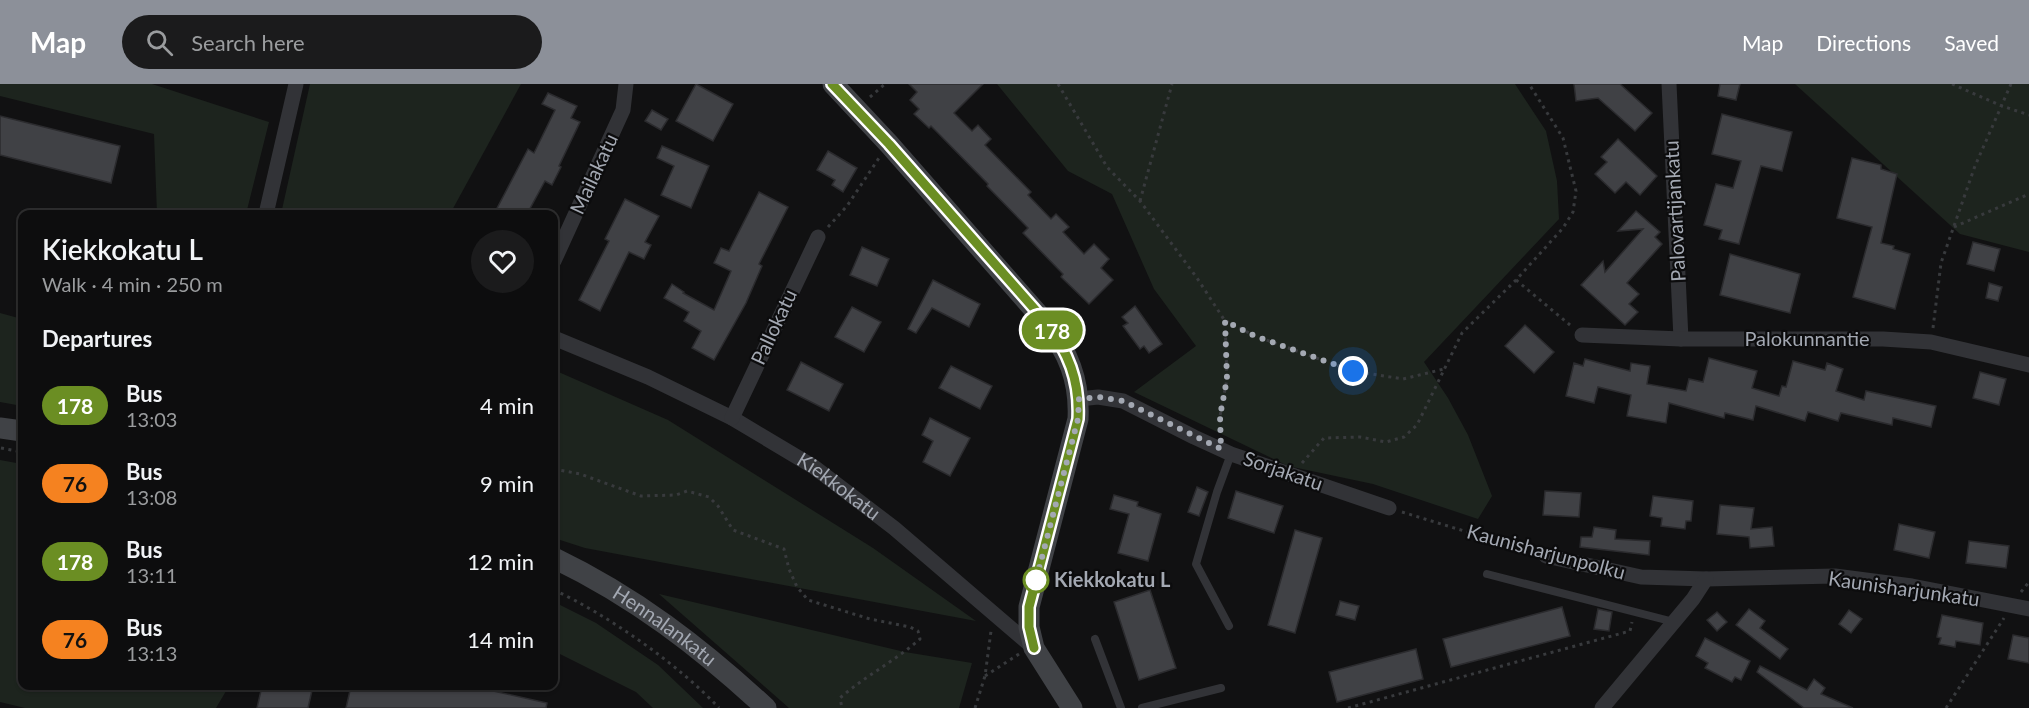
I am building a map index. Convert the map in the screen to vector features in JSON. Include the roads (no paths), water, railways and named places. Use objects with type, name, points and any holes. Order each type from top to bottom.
[{"type":"street","points":[[267,210],[296,84]]},
{"type":"street","name":"Mailakatu","points":[[558,252],[624,110],[626,84]]},
{"type":"street","points":[[832,84],[889,144],[1046,322],[1062,344],[1072,370],[1079,399],[1078,419],[1029,607],[1029,627],[1034,648]]},
{"type":"street","name":"Palovartijankatu","points":[[1669,84],[1681,339]]},
{"type":"street","name":"Pallokatu","points":[[732,418],[818,237]]},
{"type":"street","name":"Palokunnantie","points":[[1582,335],[1681,339],[1883,339],[1931,342],[2029,365]]},
{"type":"street","name":"Kiekkokatu","points":[[558,340],[648,377],[732,418],[814,467],[894,528],[1034,648],[1072,708]]},
{"type":"street","name":"Sorjakatu","points":[[1079,399],[1098,397],[1123,401],[1226,451],[1389,508]]},
{"type":"street","points":[[0,428],[18,430]]},
{"type":"street","name":"Kaunisharjunpolku","points":[[1546,556],[1641,577],[1707,579]]},
{"type":"street","name":"Hennalankatu","points":[[558,560],[648,611],[719,665],[766,708]]},
{"type":"street","name":"Kaunisharjunkatu","points":[[1707,579],[1835,576],[1912,586],[2029,609]]},
{"type":"street","points":[[1602,708],[1707,579]]},
{"type":"lane","points":[[1226,451],[1217,492],[1196,564],[1229,626]]},
{"type":"lane","points":[[1487,574],[1674,622]]},
{"type":"lane","points":[[1095,639],[1121,708]]},
{"type":"lane","points":[[1142,708],[1221,688]]},
{"type":"place","name":"Kiekkokatu L","points":[[1036,580]]}]
